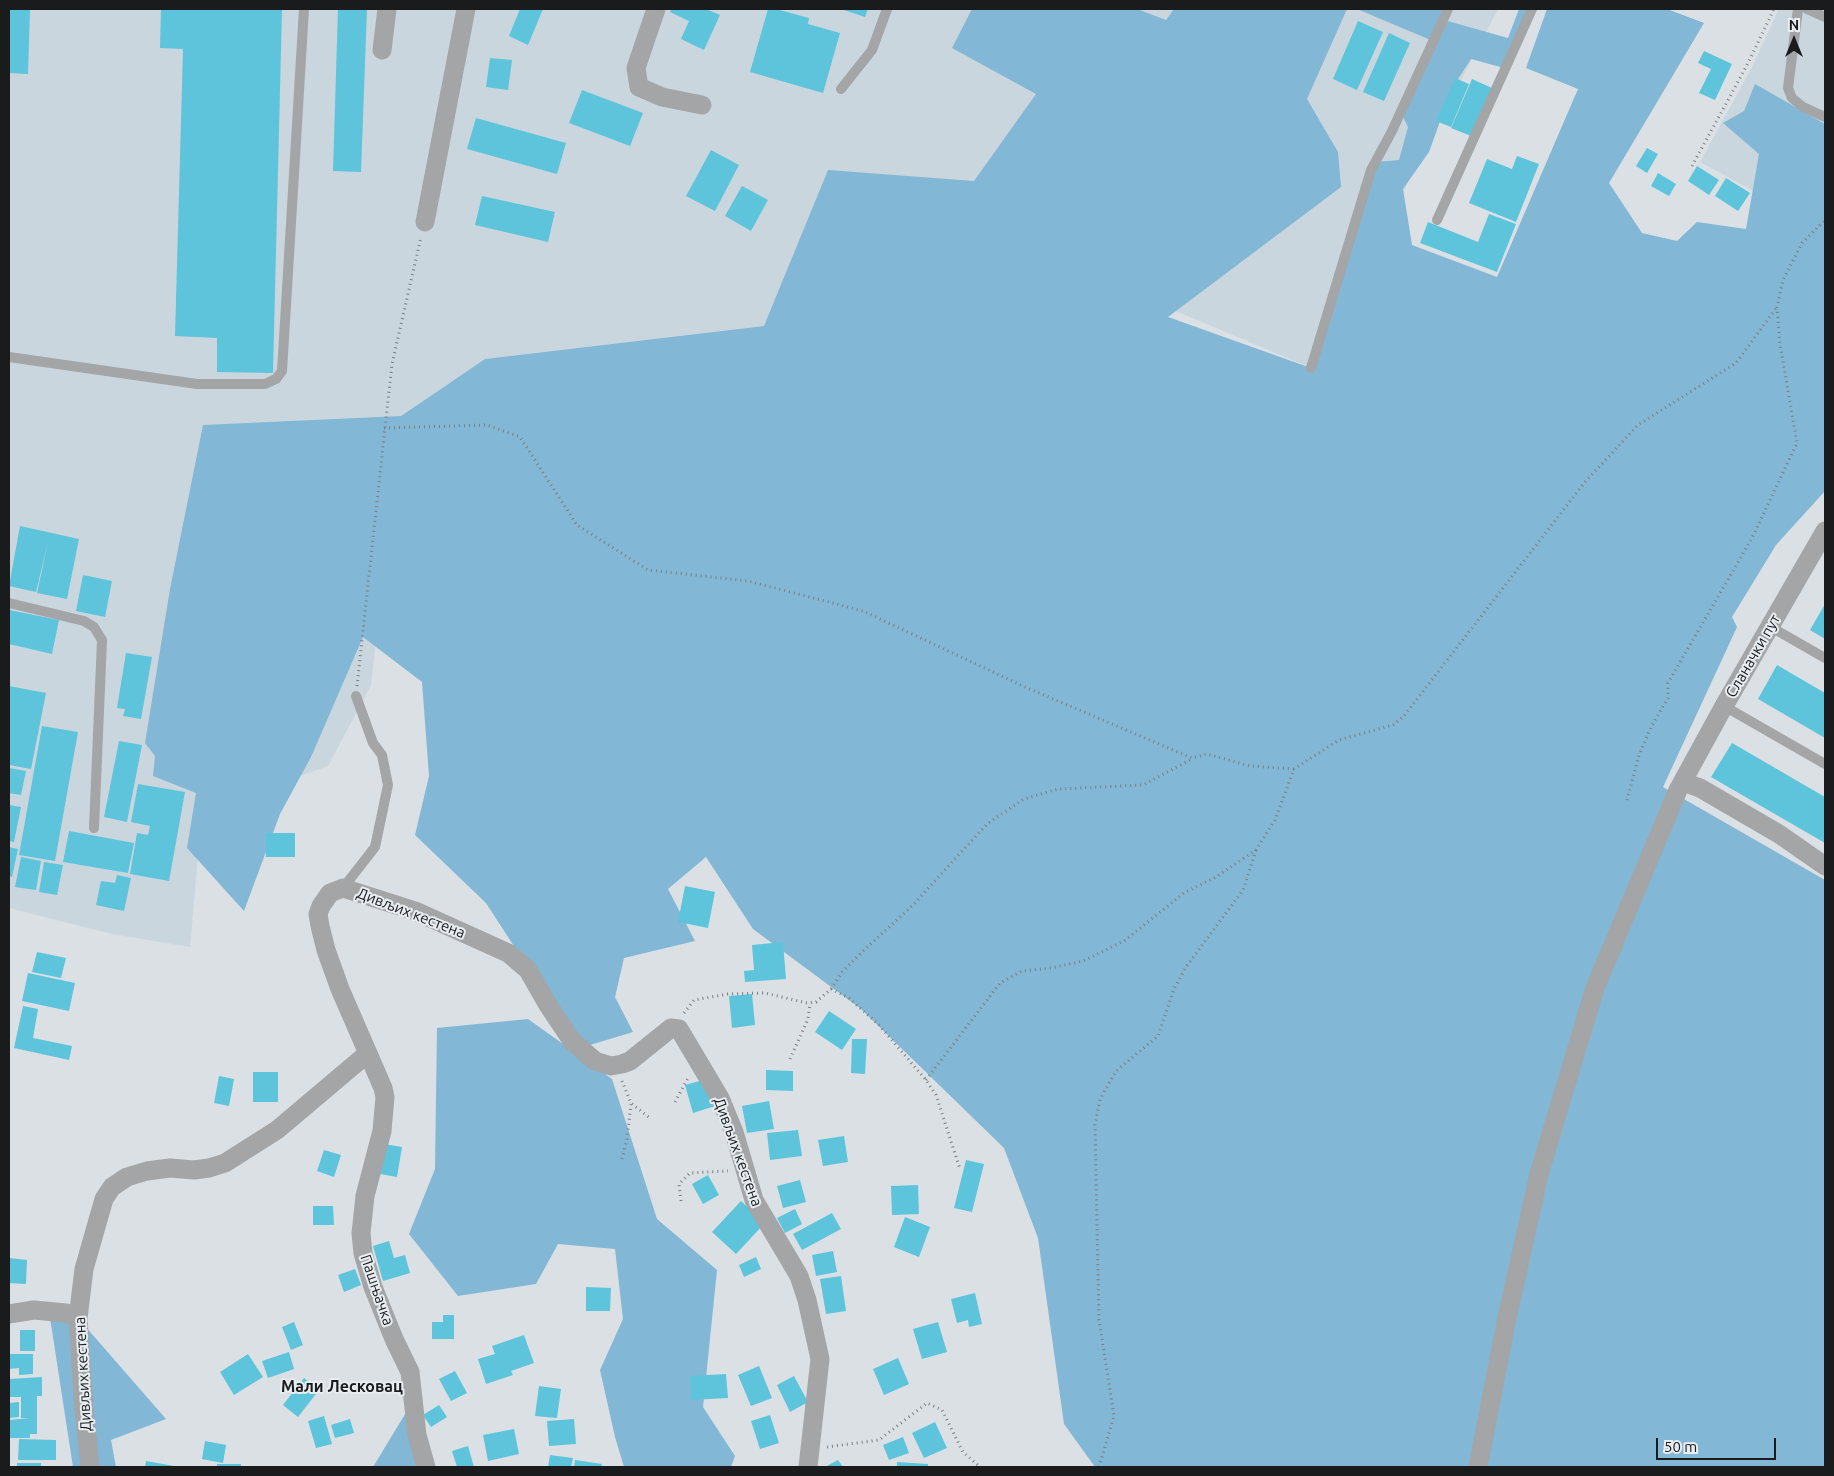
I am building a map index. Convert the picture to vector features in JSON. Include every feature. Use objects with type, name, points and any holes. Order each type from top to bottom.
[{"type":"street","points":[[382,50],[387,9]]},
{"type":"street","points":[[425,222],[466,9]]},
{"type":"street","points":[[656,9],[636,68],[639,87],[662,97],[702,104]]},
{"type":"street","name":"Сланачки пут","points":[[1478,1467],[1506,1323],[1542,1165],[1595,988],[1680,786],[1769,626],[1825,531]]},
{"type":"street","points":[[1680,786],[1700,788],[1762,824],[1825,866]]},
{"type":"street","name":"Дивљих кестена","points":[[90,1467],[78,1318],[84,1269],[104,1199],[112,1187],[127,1177],[147,1171],[170,1168],[209,1168],[225,1163],[277,1130],[367,1054],[326,950],[318,914],[330,893],[343,888],[415,911],[508,953],[528,970],[548,1006],[572,1041],[595,1061],[618,1066]]},
{"type":"street","points":[[618,1066],[630,1061],[665,1032],[676,1027]]},
{"type":"street","name":"Дивљих кестена","points":[[676,1027],[701,1066],[723,1106],[734,1132],[754,1200],[799,1276],[815,1332],[820,1359],[808,1458]]},
{"type":"street","name":"Пашњачка","points":[[367,1054],[383,1088],[385,1111],[382,1131],[365,1196],[361,1233],[362,1247],[373,1287],[410,1372],[417,1435],[426,1467]]},
{"type":"street","points":[[9,1314],[34,1310],[66,1313],[78,1318]]},
{"type":"lane","points":[[9,357],[188,384],[234,386],[265,384],[276,379],[282,371],[304,9]]},
{"type":"lane","points":[[841,89],[872,50],[887,9]]},
{"type":"lane","points":[[1311,368],[1371,170],[1392,132],[1448,9]]},
{"type":"lane","points":[[1437,220],[1532,9]]},
{"type":"lane","points":[[1798,9],[1788,88],[1792,98],[1803,107],[1825,117]]},
{"type":"lane","points":[[1807,9],[1825,18]]},
{"type":"lane","points":[[9,603],[84,621],[94,627],[102,640],[94,828]]},
{"type":"lane","points":[[1769,626],[1825,658]]},
{"type":"lane","points":[[343,888],[375,847],[388,785],[382,755],[372,743],[356,696]]},
{"type":"lane","points":[[1724,706],[1825,764]]},
{"type":"path","points":[[1692,166],[1746,67],[1774,9]]},
{"type":"path","points":[[1626,800],[1639,755],[1652,725],[1668,698],[1668,683],[1752,538],[1797,443],[1780,344],[1777,307],[1783,280],[1802,242],[1825,220]]},
{"type":"path","points":[[356,696],[392,364],[425,222]]},
{"type":"path","points":[[676,1027],[686,1008],[694,1000],[703,997],[765,994],[810,1003],[816,1002],[831,989],[842,972],[912,906],[986,824],[1024,799],[1058,789],[1142,785],[1192,758],[1207,754],[1250,766],[1294,769],[1339,740],[1393,725],[1404,716],[1586,482],[1638,425],[1736,364],[1777,307]]},
{"type":"path","points":[[384,428],[487,425],[520,437],[577,525],[648,570],[748,581],[863,611],[1025,687],[1192,758]]},
{"type":"path","points":[[1099,1467],[1114,1416],[1099,1320],[1095,1125],[1100,1099],[1116,1071],[1158,1036],[1174,989],[1192,959],[1243,890],[1256,850],[1275,820],[1294,769]]},
{"type":"path","points":[[926,1080],[1000,982],[1022,971],[1051,968],[1083,961],[1124,941],[1184,893],[1216,877],[1256,850]]},
{"type":"path","points":[[831,989],[849,998],[879,1026],[926,1080],[936,1096],[960,1169]]},
{"type":"path","points":[[790,1059],[808,1019],[810,1003]]},
{"type":"path","points":[[618,1066],[631,1103],[627,1140],[622,1159]]},
{"type":"path","points":[[675,1102],[686,1079],[701,1066]]},
{"type":"path","points":[[631,1103],[651,1120]]},
{"type":"path","points":[[681,1201],[680,1184],[690,1173],[744,1171]]},
{"type":"path","points":[[808,1458],[879,1440],[927,1403],[942,1410],[963,1452],[980,1467]]},
{"type":"shaded area","points":[[9,9],[1498,9],[1311,368],[1083,272],[764,326],[485,359],[401,416],[371,685],[328,766],[202,811],[190,947],[112,934],[9,908]]},
{"type":"shaded area","points":[[972,9],[1137,9],[1166,20],[1174,9],[1347,9],[1307,99],[1338,152],[1341,187],[1168,317],[1311,368],[1375,162],[1399,160],[1408,127],[1401,112],[1433,41],[1357,9],[1448,9],[1444,20],[1508,38],[1519,9],[1532,9],[1504,68],[1471,59],[1452,88],[1429,152],[1403,189],[1412,245],[1497,277],[1578,89],[1526,68],[1547,9],[1667,9],[1704,23],[1609,183],[1642,233],[1677,241],[1697,222],[1746,229],[1759,154],[1723,123],[1744,111],[1755,84],[1825,124],[1825,491],[1776,545],[1732,617],[1737,627],[1663,787],[1825,880],[1825,1467],[1095,1467],[1064,1424],[1038,1238],[1004,1148],[861,1009],[753,929],[706,857],[668,889],[695,941],[624,958],[615,997],[633,1032],[580,1048],[486,903],[415,835],[429,776],[422,682],[363,637],[311,757],[280,814],[244,911],[187,848],[196,793],[153,776],[155,756],[145,743],[170,589],[203,425],[401,416],[485,359],[764,326],[828,170],[974,181],[1036,94],[952,48]]},
{"type":"shaded area","points":[[1779,9],[1825,9],[1825,189],[1793,212],[1700,162],[1751,69]]},
{"type":"shaded area","points":[[528,1019],[612,1079],[657,1219],[717,1270],[703,1407],[735,1456],[731,1467],[624,1467],[615,1437],[600,1370],[623,1319],[615,1249],[558,1244],[536,1284],[458,1296],[409,1234],[435,1169],[437,1028]]},
{"type":"shaded area","points":[[49,1311],[78,1318],[166,1419],[111,1440],[116,1467],[73,1467]]},
{"type":"shaded area","points":[[413,1401],[426,1467],[373,1467]]},
{"type":"building","points":[[9,9],[30,9],[28,74],[9,73]]},
{"type":"building","points":[[161,9],[282,9],[273,373],[217,372],[217,338],[175,336],[183,49],[160,48]]},
{"type":"building","points":[[338,9],[367,9],[361,172],[333,171]]},
{"type":"building","points":[[520,9],[543,9],[528,45],[509,36]]},
{"type":"building","points":[[672,9],[706,9],[720,15],[704,50],[681,39],[689,21],[670,12]]},
{"type":"building","points":[[768,9],[776,9],[809,18],[808,24],[840,33],[823,93],[750,72]]},
{"type":"building","points":[[841,9],[868,9],[865,17]]},
{"type":"building","points":[[1358,21],[1383,32],[1357,90],[1333,79]]},
{"type":"building","points":[[1389,33],[1410,43],[1384,101],[1363,92]]},
{"type":"building","points":[[1704,51],[1732,64],[1715,100],[1699,93],[1711,69],[1698,63]]},
{"type":"building","points":[[490,58],[512,60],[508,90],[486,87]]},
{"type":"building","points":[[1455,78],[1469,84],[1451,127],[1436,121]]},
{"type":"building","points":[[1472,79],[1492,88],[1471,136],[1451,128]]},
{"type":"building","points":[[582,90],[643,113],[630,146],[569,123]]},
{"type":"building","points":[[476,118],[566,143],[557,174],[467,149]]},
{"type":"building","points":[[1647,148],[1658,154],[1647,173],[1636,166]]},
{"type":"building","points":[[711,150],[739,165],[715,211],[686,196]]},
{"type":"building","points":[[1517,156],[1539,164],[1516,222],[1469,203],[1487,159],[1512,169]]},
{"type":"building","points":[[1697,166],[1719,180],[1709,195],[1688,181]]},
{"type":"building","points":[[1658,173],[1676,184],[1669,196],[1651,186]]},
{"type":"building","points":[[1726,178],[1750,193],[1738,211],[1715,196]]},
{"type":"building","points":[[742,186],[768,200],[751,231],[725,216]]},
{"type":"building","points":[[482,196],[555,212],[548,242],[475,225]]},
{"type":"building","points":[[1489,214],[1516,224],[1497,272],[1420,243],[1428,222],[1478,242]]},
{"type":"building","points":[[20,526],[79,539],[67,599],[37,593],[48,542],[36,592],[9,586]]},
{"type":"building","points":[[83,575],[112,581],[105,617],[76,611]]},
{"type":"building","points":[[1825,604],[1825,639],[1810,630]]},
{"type":"building","points":[[9,610],[59,620],[52,654],[9,644]]},
{"type":"building","points":[[126,653],[152,657],[141,719],[123,716],[125,709],[117,708]]},
{"type":"building","points":[[1777,665],[1825,693],[1825,738],[1758,699]]},
{"type":"building","points":[[9,686],[46,693],[31,769],[9,765]]},
{"type":"building","points":[[42,726],[78,732],[55,861],[19,855]]},
{"type":"building","points":[[119,741],[142,745],[127,822],[104,817]]},
{"type":"building","points":[[1732,743],[1825,797],[1825,843],[1711,777]]},
{"type":"building","points":[[9,768],[26,771],[21,795],[9,793]]},
{"type":"building","points":[[138,784],[185,792],[169,881],[130,874],[137,833],[148,835],[150,826],[131,822]]},
{"type":"building","points":[[9,805],[21,807],[14,842],[9,841]]},
{"type":"building","points":[[69,831],[134,843],[128,873],[63,862]]},
{"type":"building","points":[[266,833],[295,833],[295,857],[266,857]]},
{"type":"building","points":[[9,847],[18,849],[12,877],[9,876]]},
{"type":"building","points":[[21,857],[41,861],[36,890],[15,887]]},
{"type":"building","points":[[44,862],[63,865],[57,895],[39,892]]},
{"type":"building","points":[[117,875],[131,878],[124,911],[96,905],[101,881],[115,883]]},
{"type":"building","points":[[685,886],[715,892],[708,928],[678,922]]},
{"type":"building","points":[[783,942],[786,979],[745,982],[744,971],[754,970],[752,945]]},
{"type":"building","points":[[37,952],[66,958],[61,978],[32,972]]},
{"type":"building","points":[[28,973],[75,983],[69,1011],[22,1001]]},
{"type":"building","points":[[752,994],[755,1025],[732,1028],[729,996]]},
{"type":"building","points":[[23,1006],[38,1009],[33,1038],[72,1046],[69,1060],[14,1048]]},
{"type":"building","points":[[829,1011],[856,1029],[842,1050],[815,1032]]},
{"type":"building","points":[[852,1039],[867,1039],[865,1074],[851,1073]]},
{"type":"building","points":[[766,1070],[793,1071],[793,1091],[766,1090]]},
{"type":"building","points":[[253,1072],[278,1072],[278,1102],[253,1102]]},
{"type":"building","points":[[219,1076],[234,1079],[229,1106],[214,1103]]},
{"type":"building","points":[[707,1079],[715,1106],[693,1113],[685,1085]]},
{"type":"building","points":[[769,1101],[774,1129],[747,1133],[742,1106]]},
{"type":"building","points":[[798,1130],[802,1156],[770,1160],[767,1133]]},
{"type":"building","points":[[844,1136],[848,1162],[823,1166],[818,1140]]},
{"type":"building","points":[[384,1144],[402,1147],[397,1177],[380,1174]]},
{"type":"building","points":[[324,1150],[341,1155],[334,1177],[317,1171]]},
{"type":"building","points":[[966,1160],[984,1164],[972,1212],[954,1208]]},
{"type":"building","points":[[708,1175],[719,1195],[703,1204],[692,1184]]},
{"type":"building","points":[[800,1180],[806,1202],[783,1208],[777,1186]]},
{"type":"building","points":[[918,1185],[919,1214],[892,1215],[891,1186]]},
{"type":"building","points":[[741,1201],[765,1223],[736,1254],[712,1232]]},
{"type":"building","points":[[313,1206],[333,1206],[334,1225],[313,1225]]},
{"type":"building","points":[[795,1209],[802,1224],[785,1233],[777,1218]]},
{"type":"building","points":[[832,1213],[841,1229],[802,1250],[793,1234]]},
{"type":"building","points":[[905,1217],[930,1227],[919,1257],[894,1247]]},
{"type":"building","points":[[389,1241],[394,1258],[405,1255],[410,1273],[383,1281],[373,1246]]},
{"type":"building","points":[[833,1251],[837,1272],[816,1276],[812,1255]]},
{"type":"building","points":[[756,1257],[761,1269],[744,1277],[739,1265]]},
{"type":"building","points":[[9,1258],[27,1260],[26,1284],[9,1283]]},
{"type":"building","points":[[355,1269],[361,1285],[344,1292],[338,1275]]},
{"type":"building","points":[[841,1276],[846,1311],[826,1314],[820,1279]]},
{"type":"building","points":[[586,1287],[611,1288],[610,1311],[586,1311]]},
{"type":"building","points":[[975,1293],[982,1324],[969,1327],[968,1320],[957,1323],[951,1299]]},
{"type":"building","points":[[443,1315],[454,1315],[454,1339],[432,1339],[432,1322],[443,1322]]},
{"type":"building","points":[[294,1322],[303,1345],[291,1350],[282,1327]]},
{"type":"building","points":[[938,1322],[947,1352],[922,1359],[913,1329]]},
{"type":"building","points":[[20,1330],[35,1330],[35,1351],[20,1351]]},
{"type":"building","points":[[524,1335],[534,1363],[511,1371],[513,1375],[486,1384],[478,1359],[495,1354],[492,1346]]},
{"type":"building","points":[[289,1352],[294,1369],[268,1378],[262,1361]]},
{"type":"building","points":[[9,1354],[33,1354],[33,1374],[19,1375],[19,1368],[9,1369]]},
{"type":"building","points":[[248,1354],[263,1377],[234,1395],[220,1372]]},
{"type":"building","points":[[898,1358],[909,1384],[884,1395],[873,1369]]},
{"type":"building","points":[[759,1366],[772,1398],[751,1406],[738,1375]]},
{"type":"building","points":[[455,1371],[467,1393],[451,1401],[439,1379]]},
{"type":"building","points":[[726,1374],[728,1398],[691,1400],[690,1376]]},
{"type":"building","points":[[794,1376],[808,1402],[790,1412],[777,1385]]},
{"type":"building","points":[[42,1377],[42,1396],[37,1396],[37,1434],[30,1434],[30,1438],[9,1438],[9,1420],[30,1418],[21,1418],[21,1397],[9,1397],[9,1379]]},
{"type":"building","points":[[304,1378],[319,1390],[298,1417],[283,1405]]},
{"type":"building","points":[[539,1386],[561,1389],[557,1418],[535,1416]]},
{"type":"building","points":[[19,1402],[19,1417],[9,1418],[9,1403]]},
{"type":"building","points":[[439,1405],[447,1417],[431,1427],[423,1415]]},
{"type":"building","points":[[770,1415],[779,1443],[760,1449],[751,1421]]},
{"type":"building","points":[[324,1416],[332,1444],[316,1448],[308,1421]]},
{"type":"building","points":[[350,1419],[354,1433],[335,1438],[331,1425]]},
{"type":"building","points":[[574,1419],[576,1444],[549,1446],[547,1421]]},
{"type":"building","points":[[935,1422],[947,1448],[924,1458],[912,1433]]},
{"type":"building","points":[[514,1429],[519,1454],[488,1461],[483,1435]]},
{"type":"building","points":[[903,1437],[909,1453],[889,1460],[883,1445]]},
{"type":"building","points":[[19,1439],[56,1440],[56,1460],[18,1460]]},
{"type":"building","points":[[205,1441],[226,1445],[223,1463],[202,1459]]},
{"type":"building","points":[[468,1446],[474,1467],[457,1467],[452,1451]]},
{"type":"building","points":[[550,1455],[573,1458],[571,1467],[548,1467]]},
{"type":"building","points":[[575,1460],[602,1464],[601,1467],[574,1467]]},
{"type":"building","points":[[838,1460],[843,1467],[825,1467]]},
{"type":"building","points":[[146,1461],[174,1466],[174,1467],[145,1467]]},
{"type":"building","points":[[897,1462],[928,1464],[928,1467],[897,1467]]},
{"type":"building","points":[[17,1463],[41,1463],[41,1467],[17,1467]]},
{"type":"building","points":[[217,1464],[241,1464],[241,1467],[217,1467]]},
{"type":"district","name":"Мали Лесковац","points":[[342,1387]]}]
